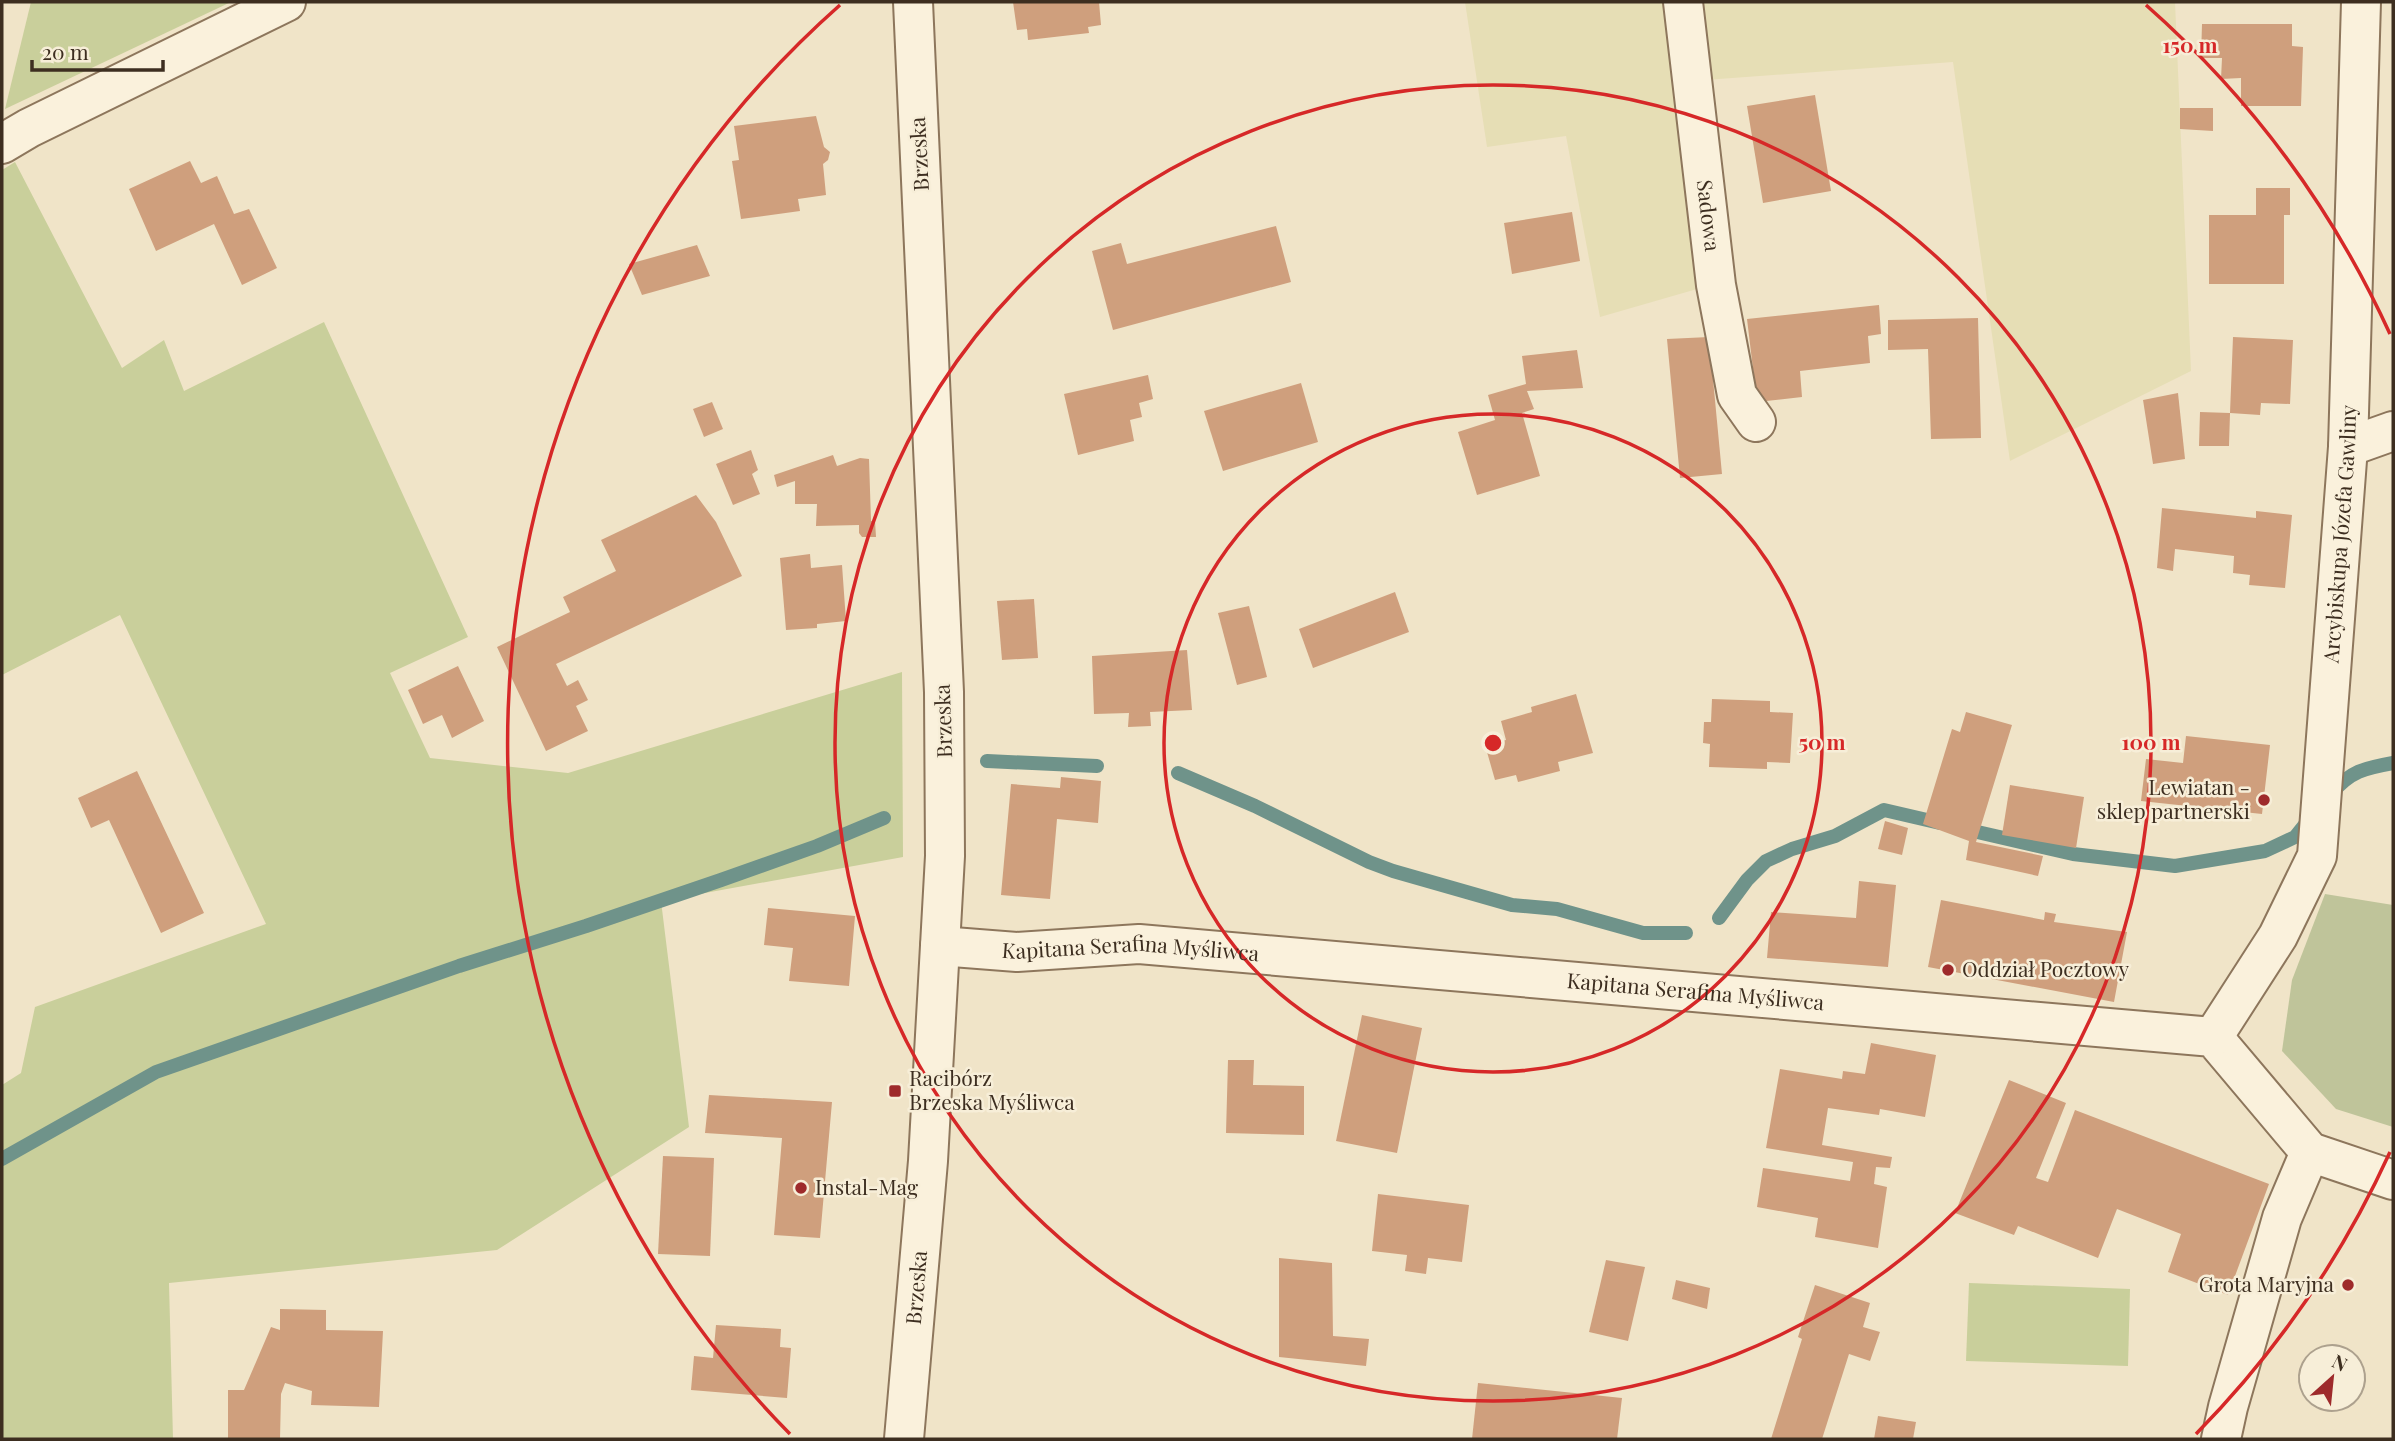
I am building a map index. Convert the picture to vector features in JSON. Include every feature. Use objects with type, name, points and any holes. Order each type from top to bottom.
[{"type":"street","points":[[2,145],[29,128],[286,2]]},
{"type":"street","name":"Brzeska","points":[[904,1439],[928,1161],[945,856],[944,692],[913,2]]},
{"type":"street","name":"Sadowa","points":[[1683,2],[1716,285],[1737,395],[1756,422]]},
{"type":"street","name":"Arcybiskupa Józefa Gawliny","points":[[2213,1037],[2278,936],[2317,856],[2348,447],[2361,2]]},
{"type":"street","points":[[2348,447],[2393,431]]},
{"type":"street","name":"Kapitana Serafina Myśliwca","points":[[940,946],[1017,952],[1139,944],[2213,1037]]},
{"type":"street","points":[[2213,1037],[2310,1152],[2393,1181]]},
{"type":"street","points":[[2221,1439],[2283,1218],[2310,1152]]},
{"type":"shaded area","points":[[1465,2],[2175,2],[2191,371],[2010,461],[1953,62],[1678,82],[1697,289],[1600,317],[1566,136],[1487,147]]},
{"type":"green space","points":[[31,2],[231,2],[5,109]]},
{"type":"green space","points":[[15,162],[122,368],[164,340],[184,391],[324,322],[468,637],[390,673],[430,758],[568,773],[902,672],[903,857],[661,901],[689,1127],[497,1250],[169,1283],[173,1439],[2,1439],[2,1085],[21,1073],[35,1007],[266,924],[120,615],[2,675],[2,170]]},
{"type":"green space","points":[[2325,894],[2393,905],[2393,1127],[2336,1109],[2282,1051],[2292,980]]},
{"type":"green space","points":[[1969,1283],[2130,1289],[2128,1366],[1966,1361]]},
{"type":"building","points":[[1013,2],[1099,2],[1101,25],[1088,27],[1089,33],[1028,40],[1027,29],[1017,30]]},
{"type":"building","points":[[2202,24],[2292,24],[2292,46],[2303,47],[2301,106],[2241,106],[2241,78],[2221,79],[2222,58],[2201,58]]},
{"type":"building","points":[[1815,95],[1831,191],[1763,203],[1747,106]]},
{"type":"building","points":[[2180,108],[2213,108],[2213,131],[2180,129]]},
{"type":"building","points":[[816,116],[824,147],[830,152],[828,160],[823,164],[826,195],[798,199],[800,211],[741,219],[732,161],[739,160],[734,126]]},
{"type":"building","points":[[190,161],[201,183],[217,176],[234,214],[249,209],[277,268],[242,285],[214,224],[156,251],[129,189]]},
{"type":"building","points":[[2256,188],[2290,188],[2290,215],[2284,215],[2284,284],[2209,284],[2209,215],[2256,215]]},
{"type":"building","points":[[1572,212],[1580,261],[1512,274],[1504,223]]},
{"type":"building","points":[[1276,226],[1291,282],[1113,330],[1092,251],[1121,243],[1127,264]]},
{"type":"building","points":[[697,245],[710,276],[642,295],[629,264]]},
{"type":"building","points":[[1879,305],[1881,334],[1868,336],[1870,363],[1800,371],[1802,397],[1757,402],[1747,319]]},
{"type":"building","points":[[1978,318],[1981,438],[1931,439],[1928,349],[1888,350],[1888,320]]},
{"type":"building","points":[[1709,337],[1722,474],[1680,478],[1667,339]]},
{"type":"building","points":[[2233,337],[2293,340],[2290,404],[2261,403],[2260,415],[2230,413]]},
{"type":"building","points":[[1577,350],[1583,388],[1527,391],[1534,409],[1522,413],[1540,476],[1477,495],[1458,432],[1495,420],[1488,395],[1526,384],[1522,356]]},
{"type":"building","points":[[1148,375],[1153,399],[1139,403],[1142,417],[1130,420],[1134,441],[1078,455],[1064,394]]},
{"type":"building","points":[[1301,383],[1318,442],[1223,471],[1204,411]]},
{"type":"building","points":[[2178,393],[2185,459],[2153,464],[2143,400]]},
{"type":"building","points":[[712,402],[723,429],[704,437],[693,409]]},
{"type":"building","points":[[2200,412],[2230,413],[2229,446],[2199,446]]},
{"type":"building","points":[[751,450],[758,470],[752,474],[760,494],[733,505],[716,464]]},
{"type":"building","points":[[833,455],[837,466],[860,458],[869,459],[871,521],[875,521],[876,537],[862,537],[859,525],[816,526],[817,504],[795,504],[795,481],[777,487],[774,475]]},
{"type":"building","points":[[696,495],[716,522],[742,576],[556,664],[567,686],[578,680],[588,700],[576,706],[588,731],[546,751],[497,647],[570,612],[563,597],[616,571],[601,540]]},
{"type":"building","points":[[2162,508],[2256,518],[2256,511],[2292,515],[2285,588],[2249,585],[2250,575],[2233,573],[2234,556],[2175,549],[2173,571],[2157,568]]},
{"type":"building","points":[[810,554],[811,568],[842,565],[846,621],[817,624],[817,628],[786,630],[780,558]]},
{"type":"building","points":[[1395,592],[1409,632],[1313,668],[1299,629]]},
{"type":"building","points":[[1034,599],[1038,658],[1002,660],[997,601]]},
{"type":"building","points":[[1249,606],[1267,677],[1237,685],[1218,613]]},
{"type":"building","points":[[1187,650],[1192,710],[1150,712],[1151,726],[1128,727],[1129,713],[1094,714],[1092,656]]},
{"type":"building","points":[[458,666],[484,721],[452,738],[442,715],[423,724],[408,690]]},
{"type":"building","points":[[1576,694],[1593,753],[1558,762],[1560,771],[1518,782],[1516,775],[1495,780],[1485,745],[1506,740],[1501,721],[1532,712],[1531,707]]},
{"type":"building","points":[[1712,699],[1770,701],[1770,712],[1793,713],[1790,763],[1767,762],[1767,769],[1709,767],[1710,744],[1703,743],[1704,722],[1711,722]]},
{"type":"building","points":[[1966,712],[2012,725],[1976,842],[2043,856],[2038,876],[1966,860],[1969,841],[1923,824],[1952,729],[1960,732]]},
{"type":"building","points":[[2186,736],[2270,745],[2262,814],[2141,801],[2146,759],[2183,763]]},
{"type":"building","points":[[137,771],[204,913],[161,933],[109,820],[91,828],[78,798]]},
{"type":"building","points":[[1061,777],[1101,781],[1098,823],[1057,819],[1050,899],[1001,895],[1011,784],[1060,788]]},
{"type":"building","points":[[2010,785],[2084,797],[2076,848],[2002,835]]},
{"type":"building","points":[[1885,821],[1908,828],[1902,855],[1878,849]]},
{"type":"building","points":[[1859,881],[1896,885],[1888,967],[1767,958],[1771,912],[1856,918]]},
{"type":"building","points":[[1941,900],[2044,920],[2045,912],[2056,914],[2054,922],[2127,932],[2114,1002],[1928,967]]},
{"type":"building","points":[[768,908],[855,916],[849,986],[789,981],[793,948],[764,945]]},
{"type":"building","points":[[1362,1015],[1422,1028],[1397,1153],[1336,1141]]},
{"type":"building","points":[[1871,1043],[1936,1055],[1925,1117],[1880,1109],[1879,1115],[1828,1108],[1822,1145],[1892,1157],[1890,1168],[1876,1167],[1874,1184],[1887,1187],[1878,1248],[1815,1237],[1818,1218],[1757,1207],[1763,1168],[1850,1181],[1853,1162],[1766,1148],[1780,1069],[1842,1079],[1843,1071],[1865,1074]]},
{"type":"building","points":[[1228,1060],[1254,1060],[1253,1085],[1304,1086],[1304,1135],[1226,1133]]},
{"type":"building","points":[[2009,1080],[2066,1103],[2036,1178],[2048,1182],[2075,1110],[2269,1184],[2228,1295],[2168,1272],[2181,1234],[2117,1209],[2098,1258],[2018,1226],[2014,1235],[1955,1213]]},
{"type":"building","points":[[709,1095],[832,1102],[820,1238],[774,1235],[782,1138],[705,1133]]},
{"type":"building","points":[[663,1156],[714,1158],[710,1256],[658,1254]]},
{"type":"building","points":[[1378,1194],[1469,1205],[1462,1262],[1428,1258],[1426,1274],[1405,1271],[1407,1255],[1372,1251]]},
{"type":"building","points":[[1279,1258],[1332,1263],[1333,1336],[1369,1339],[1366,1366],[1279,1357]]},
{"type":"building","points":[[1606,1260],[1645,1267],[1628,1341],[1589,1332]]},
{"type":"building","points":[[1676,1280],[1710,1288],[1707,1309],[1672,1299]]},
{"type":"building","points":[[1815,1285],[1870,1303],[1863,1327],[1880,1332],[1870,1361],[1849,1354],[1822,1439],[1771,1439],[1802,1339],[1798,1337]]},
{"type":"building","points":[[280,1309],[326,1310],[326,1330],[383,1331],[379,1407],[311,1405],[312,1391],[285,1383],[281,1394],[280,1439],[228,1439],[228,1390],[244,1390],[271,1327],[280,1330]]},
{"type":"building","points":[[716,1325],[781,1329],[780,1347],[791,1348],[787,1398],[691,1390],[694,1356],[713,1358]]},
{"type":"building","points":[[1478,1383],[1622,1398],[1617,1439],[1472,1439]]},
{"type":"building","points":[[1878,1416],[1916,1422],[1913,1439],[1874,1439]]},
{"type":"waterway","points":[[987,761],[1097,766]]},
{"type":"waterway","points":[[2331,794],[2352,775],[2393,763]]},
{"type":"waterway","points":[[1178,773],[1393,871],[1512,905],[1557,909],[1643,933],[1686,933]]},
{"type":"waterway","points":[[1719,918],[1747,880],[1766,861],[1792,849],[1835,836],[1884,810],[1940,823]]},
{"type":"waterway","points":[[1960,828],[2073,854],[2175,866],[2265,851],[2295,837],[2311,817]]},
{"type":"waterway","points":[[2,1159],[156,1072],[459,966],[721,880],[817,846],[884,818]]},
{"type":"place","name":"Lewiatan - sklep partnerski","points":[[2264,800]]},
{"type":"place","name":"Oddział Pocztowy","points":[[1948,970]]},
{"type":"place","name":"Racibórz Brzeska Myśliwca","points":[[895,1091]]},
{"type":"place","name":"Instal-Mag","points":[[801,1188]]},
{"type":"place","name":"Grota Maryjna","points":[[2348,1285]]}]
